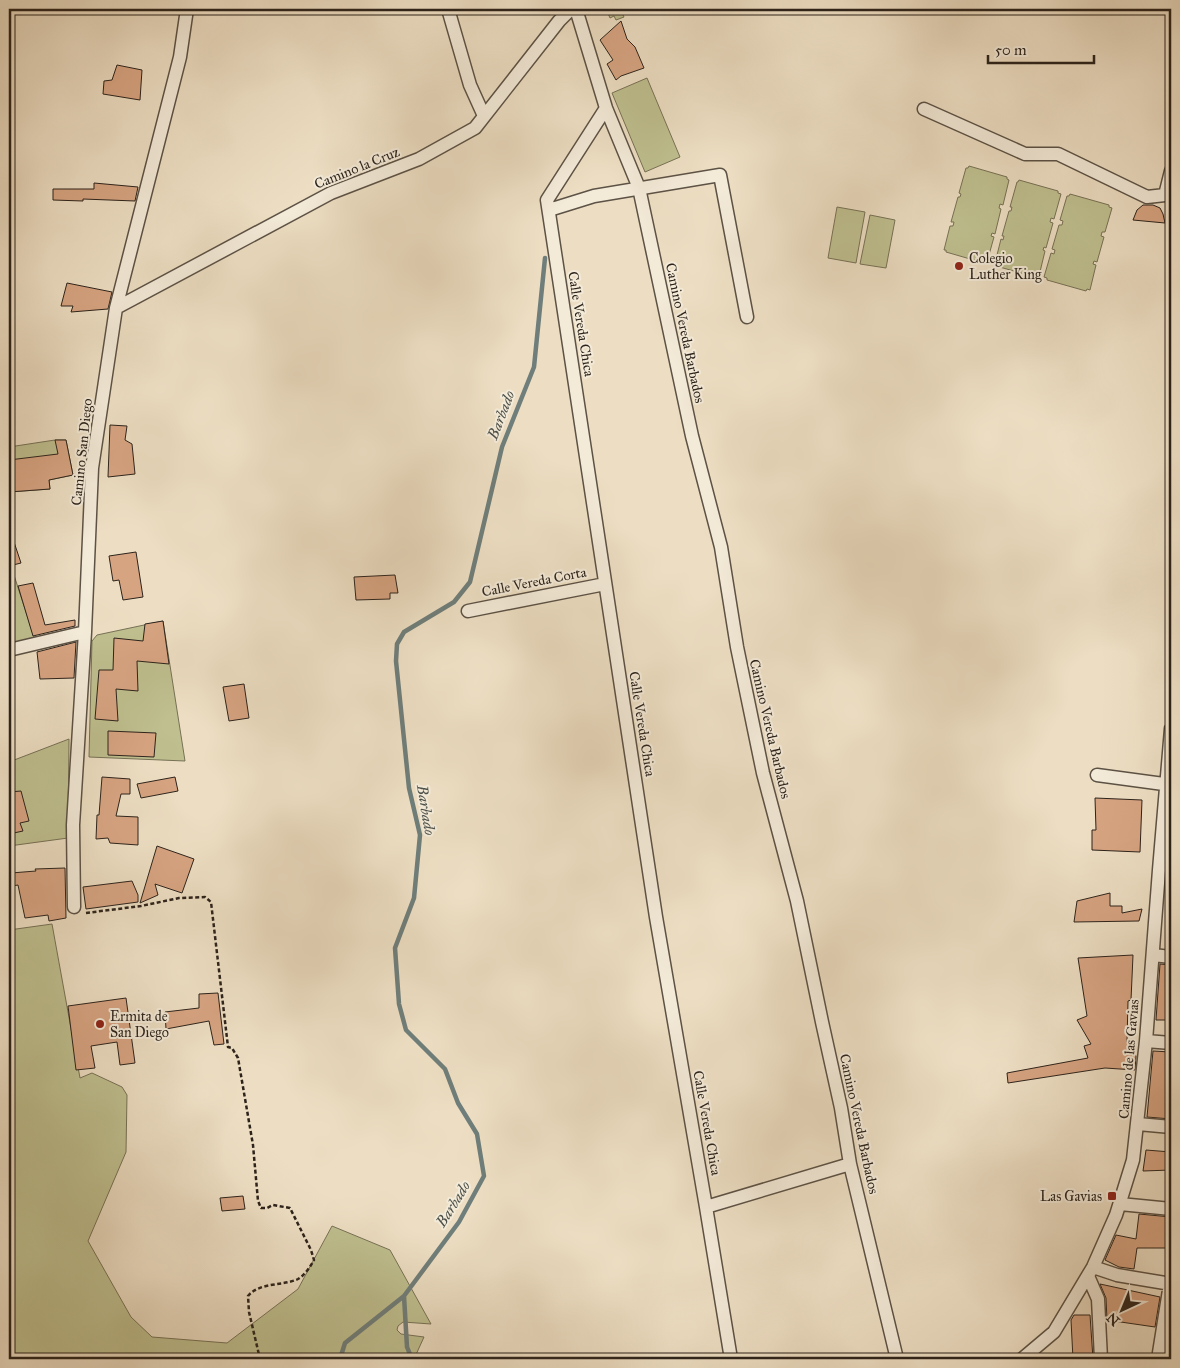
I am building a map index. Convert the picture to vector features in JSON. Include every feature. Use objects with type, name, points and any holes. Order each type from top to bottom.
[{"type":"street","name":"Camino San Diego","points":[[74,907],[73,825],[85,632],[92,468],[116,308],[180,57],[186,9]]},
{"type":"street","points":[[448,9],[470,85],[484,116]]},
{"type":"street","name":"Camino la Cruz","points":[[116,308],[331,193],[418,159],[474,128],[559,21],[571,9]]},
{"type":"street","name":"Camino Vereda Barbados","points":[[576,9],[606,108],[638,188],[692,436],[721,547],[737,647],[763,773],[797,901],[841,1108],[850,1164],[897,1359]]},
{"type":"street","name":"Calle Vereda Chica","points":[[606,108],[547,200],[656,916],[731,1359]]},
{"type":"street","points":[[924,109],[1026,154],[1058,154],[1147,197],[1165,195],[1171,171]]},
{"type":"street","points":[[548,210],[594,196],[720,175],[747,317]]},
{"type":"street","name":"Calle Vereda Corta","points":[[468,611],[605,584]]},
{"type":"street","points":[[9,650],[85,632]]},
{"type":"street","name":"Camino de las Gavias","points":[[1022,1359],[1054,1332],[1091,1271],[1120,1204],[1134,1160],[1153,955],[1165,871],[1171,729]]},
{"type":"street","points":[[1097,775],[1169,785]]},
{"type":"street","points":[[1153,955],[1171,957]]},
{"type":"street","points":[[1146,1042],[1171,1043]]},
{"type":"street","points":[[1138,1124],[1171,1127]]},
{"type":"street","points":[[706,1207],[850,1164]]},
{"type":"street","points":[[1120,1204],[1171,1209]]},
{"type":"street","points":[[1102,1359],[1098,1299],[1091,1271],[1170,1284],[1166,1342],[1158,1359]]},
{"type":"path","points":[[74,907],[83,914],[141,906],[179,898],[205,897],[211,902],[228,1047],[232,1048],[238,1058],[254,1145],[258,1201],[261,1208],[273,1205],[290,1208],[314,1260],[306,1272],[298,1279],[266,1286],[252,1292],[248,1296],[249,1312],[260,1359]]},
{"type":"green space","points":[[620,9],[624,17],[616,20],[614,16],[610,18],[607,11]]},
{"type":"green space","points":[[647,78],[680,157],[645,172],[612,93]]},
{"type":"green space","points":[[969,166],[1007,177],[1009,180],[1003,205],[1000,204],[999,208],[1001,209],[995,234],[992,233],[991,236],[994,237],[987,262],[985,261],[984,263],[944,250],[950,226],[953,226],[954,222],[951,222],[958,197],[961,194],[959,193],[966,168]]},
{"type":"green space","points":[[1019,180],[1058,191],[1061,194],[1054,219],[1051,218],[1050,222],[1053,223],[1046,248],[1044,247],[1043,250],[1045,251],[1039,276],[1036,275],[1035,277],[996,266],[995,263]]},
{"type":"green space","points":[[1070,194],[1109,205],[1112,208],[1105,232],[1102,232],[1101,236],[1104,237],[1097,262],[1094,261],[1093,264],[1096,265],[1090,290],[1087,289],[1086,291],[1047,280],[1044,277],[1051,253],[1054,254],[1055,250],[1052,249],[1059,225],[1062,225],[1063,221],[1060,220],[1067,196]]},
{"type":"green space","points":[[837,207],[865,212],[856,263],[828,258]]},
{"type":"green space","points":[[870,215],[895,220],[886,268],[860,264]]},
{"type":"green space","points":[[66,440],[73,475],[49,480],[50,489],[9,492],[9,447]]},
{"type":"green space","points":[[12,569],[36,643],[9,650],[9,570]]},
{"type":"green space","points":[[163,621],[185,761],[89,757],[92,641],[97,635]]},
{"type":"green space","points":[[69,739],[68,838],[9,846],[9,762]]},
{"type":"green space","points":[[52,924],[80,1078],[92,1073],[122,1087],[127,1095],[126,1152],[88,1241],[131,1317],[152,1337],[227,1343],[298,1289],[332,1226],[390,1250],[431,1324],[403,1322],[398,1326],[397,1330],[401,1334],[424,1337],[414,1359],[9,1359],[9,930]]},
{"type":"building","points":[[621,21],[627,39],[635,47],[644,68],[621,76],[616,80],[607,64],[613,60],[600,40]]},
{"type":"building","points":[[117,65],[142,70],[140,100],[103,94],[104,81],[112,80]]},
{"type":"building","points":[[94,183],[138,187],[135,201],[53,200],[53,189],[94,189]]},
{"type":"building","points":[[1143,205],[1153,205],[1160,208],[1165,223],[1133,220],[1137,210]]},
{"type":"building","points":[[67,283],[112,292],[108,309],[71,312],[73,306],[61,306]]},
{"type":"building","points":[[110,425],[127,426],[125,440],[132,444],[135,474],[108,477]]},
{"type":"building","points":[[55,440],[66,440],[73,475],[49,480],[50,489],[9,492],[9,479],[12,479],[9,460],[58,454]]},
{"type":"building","points":[[9,533],[11,533],[21,563],[9,566]]},
{"type":"building","points":[[136,552],[143,597],[123,600],[119,580],[113,581],[109,556]]},
{"type":"building","points":[[395,575],[398,593],[390,593],[390,599],[356,600],[354,577]]},
{"type":"building","points":[[33,583],[45,625],[75,620],[75,626],[33,636],[18,586]]},
{"type":"building","points":[[163,621],[169,664],[137,661],[138,691],[116,689],[118,721],[95,719],[99,670],[113,670],[114,638],[143,641],[145,624]]},
{"type":"building","points":[[76,642],[74,678],[40,679],[37,652]]},
{"type":"building","points":[[244,684],[249,718],[229,721],[223,687]]},
{"type":"building","points":[[108,731],[156,733],[154,757],[108,755]]},
{"type":"building","points":[[102,777],[130,779],[130,794],[121,794],[116,816],[138,817],[138,845],[110,843],[108,838],[96,839]]},
{"type":"building","points":[[175,777],[178,791],[141,798],[137,784]]},
{"type":"building","points":[[21,791],[29,821],[20,823],[23,831],[9,834],[9,792]]},
{"type":"building","points":[[1095,798],[1142,800],[1140,852],[1092,850],[1092,830],[1096,830]]},
{"type":"building","points":[[157,846],[194,859],[182,893],[155,884],[158,895],[140,903]]},
{"type":"building","points":[[65,868],[66,918],[49,921],[48,915],[25,918],[18,885],[12,886],[11,873],[36,871],[35,869]]},
{"type":"building","points":[[132,881],[138,895],[138,902],[86,909],[83,887]]},
{"type":"building","points":[[1110,893],[1110,906],[1122,906],[1122,913],[1142,909],[1139,921],[1074,922],[1077,901]]},
{"type":"building","points":[[1133,955],[1131,1000],[1128,1001],[1127,1042],[1136,1056],[1135,1070],[1105,1068],[1008,1083],[1007,1073],[1088,1058],[1084,1046],[1091,1044],[1077,1020],[1087,1016],[1078,958]]},
{"type":"building","points":[[1160,964],[1171,965],[1171,1020],[1156,1020]]},
{"type":"building","points":[[218,993],[224,1044],[214,1045],[209,1021],[166,1029],[165,1012],[199,1008],[199,994]]},
{"type":"building","name":"Ermita de San Diego","points":[[126,998],[135,1063],[120,1065],[117,1042],[91,1046],[95,1068],[76,1070],[68,1006]]},
{"type":"building","points":[[1153,1051],[1171,1052],[1171,1119],[1147,1117]]},
{"type":"building","points":[[1146,1150],[1171,1152],[1171,1170],[1143,1171]]},
{"type":"building","points":[[243,1196],[245,1209],[222,1211],[220,1198]]},
{"type":"building","points":[[1139,1214],[1171,1217],[1171,1248],[1137,1248],[1134,1269],[1119,1267],[1105,1260],[1116,1235],[1136,1239]]},
{"type":"building","points":[[1100,1284],[1160,1297],[1155,1327],[1107,1320],[1106,1298]]},
{"type":"building","points":[[1074,1315],[1090,1315],[1093,1359],[1073,1359],[1071,1320]]},
{"type":"waterway","name":"Barbado","points":[[340,1359],[345,1343],[404,1296],[459,1222],[484,1176],[477,1134],[458,1103],[445,1069],[406,1030],[399,1004],[395,948],[414,898],[420,835],[409,788],[396,661],[397,644],[404,632],[454,602],[470,582],[502,447],[534,367],[545,258]]},
{"type":"waterway","points":[[404,1296],[407,1347],[412,1359]]},
{"type":"place","name":"Colegio Luther King","points":[[959,266]]},
{"type":"place","name":"Ermita de San Diego","points":[[100,1024]]},
{"type":"place","name":"Las Gavias","points":[[1112,1196]]}]
